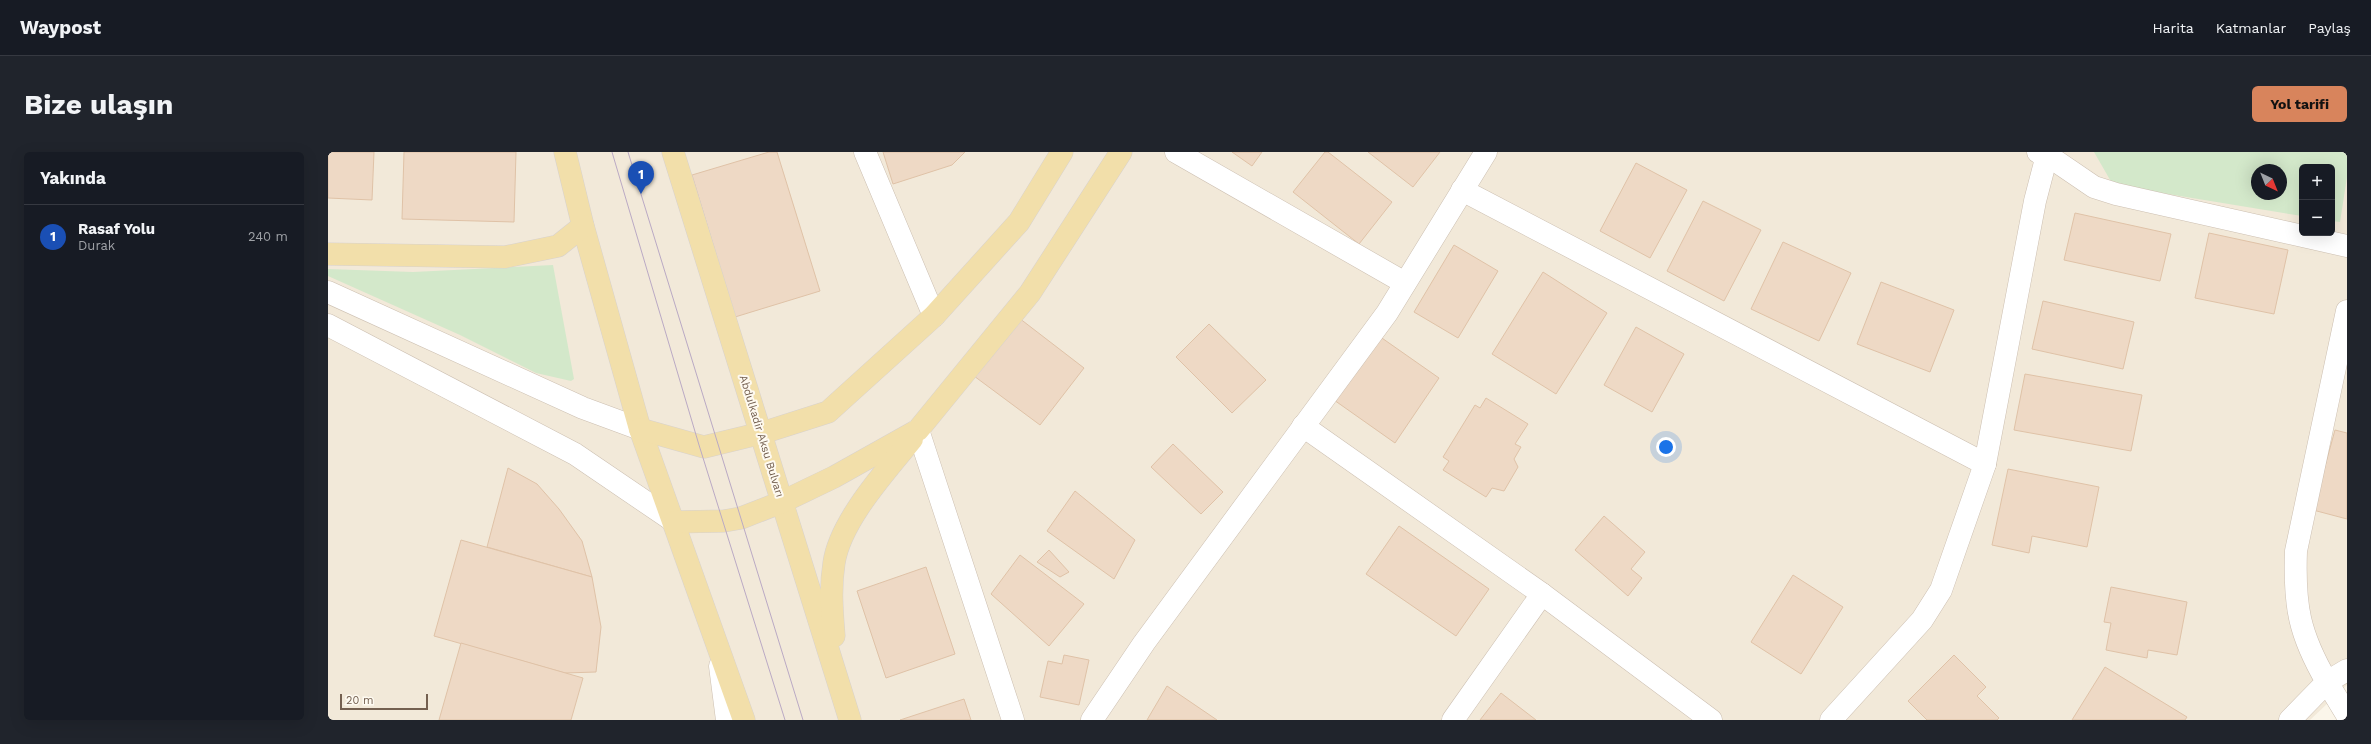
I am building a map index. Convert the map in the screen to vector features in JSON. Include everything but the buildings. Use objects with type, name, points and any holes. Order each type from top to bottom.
[{"type":"main road","points":[[565,152],[583,226],[640,429],[675,522],[744,720]]},
{"type":"main road","name":"Abdulkadir Aksu Bulvarı","points":[[673,152],[762,433],[850,720]]},
{"type":"main road","points":[[640,429],[704,447],[762,433],[828,412],[934,316],[1019,222],[1062,152]]},
{"type":"main road","points":[[839,681],[830,597],[834,561],[849,522],[918,430],[1030,293],[1121,152]]},
{"type":"main road","points":[[328,254],[505,257],[558,246],[583,226]]},
{"type":"main road","points":[[675,522],[724,521],[742,518],[782,502],[834,477],[918,430]]},
{"type":"street","points":[[865,152],[934,316]]},
{"type":"street","points":[[1176,152],[1405,283]]},
{"type":"street","points":[[1092,720],[1144,643],[1387,313],[1486,152]]},
{"type":"street","points":[[1830,720],[1922,620],[1941,590],[1985,464],[2045,153],[2094,187],[2116,194],[2347,246]]},
{"type":"street","points":[[1462,190],[1985,464]]},
{"type":"street","points":[[328,292],[583,408],[640,429]]},
{"type":"street","points":[[2347,315],[2296,551],[2295,590],[2301,625],[2313,657],[2347,716]]},
{"type":"street","points":[[328,325],[575,454],[675,522]]},
{"type":"street","points":[[1303,426],[1542,594],[1711,720]]},
{"type":"street","points":[[918,430],[1013,720]]},
{"type":"street","points":[[1453,720],[1542,594]]},
{"type":"street","points":[[717,645],[727,720]]},
{"type":"street","points":[[2290,720],[2327,682],[2347,670]]},
{"type":"shaded area","points":[[328,152],[2347,152],[2347,685],[2310,720],[328,720]]},
{"type":"green space","points":[[2094,152],[2347,152],[2347,177],[2340,222],[2335,221],[2335,164],[2299,164],[2299,216],[2113,185]]},
{"type":"green space","points":[[553,265],[574,379],[571,381],[536,373],[460,335],[328,276],[328,269],[413,272]]},
{"type":"tram line","points":[[612,152],[699,445],[785,720]]},
{"type":"tram line","points":[[628,152],[803,720]]},
{"type":"place","name":"Rasaf Yolu","points":[[641,194]]}]
